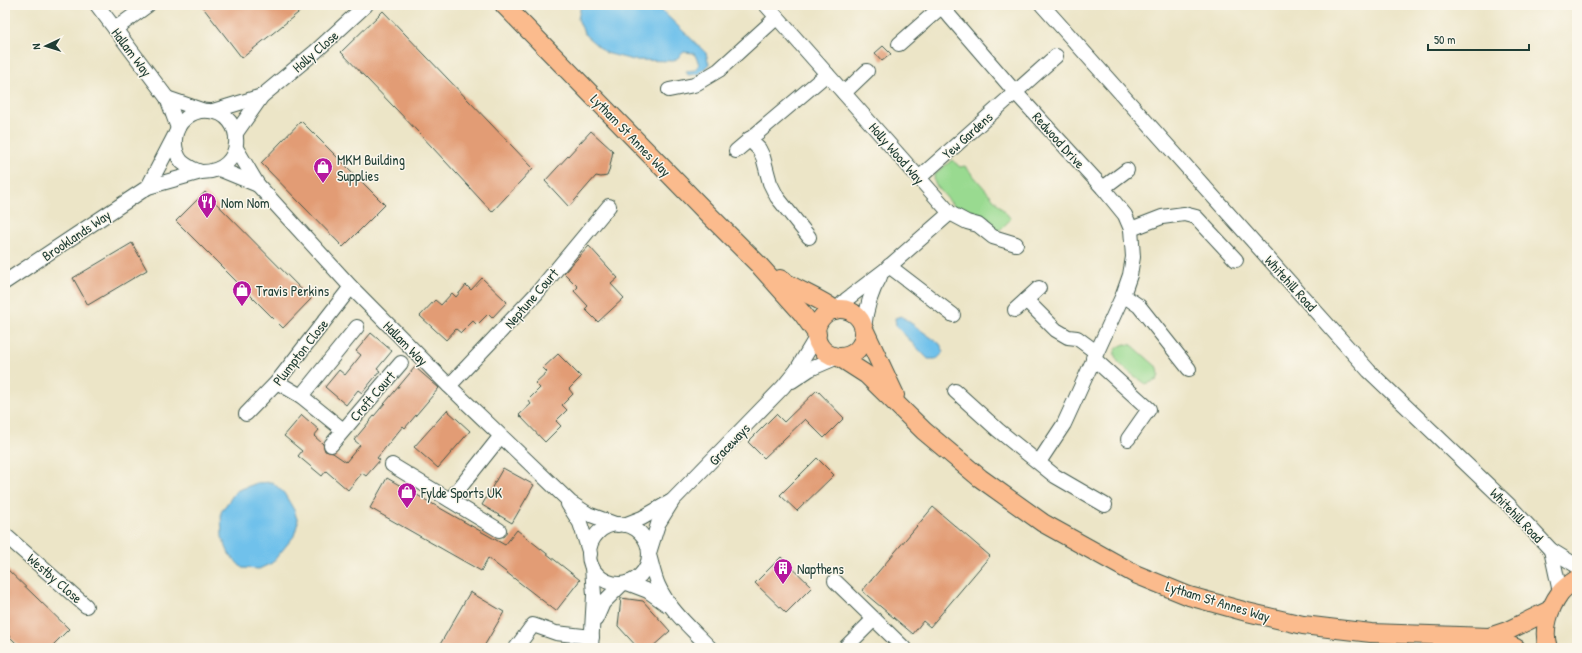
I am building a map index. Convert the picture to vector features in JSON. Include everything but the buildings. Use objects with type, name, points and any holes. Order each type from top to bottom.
[{"type":"main road","name":"Lytham St Annes Way","points":[[504,5],[759,265],[805,316],[817,335]]},
{"type":"main road","name":"Lytham St Annes Way","points":[[759,265],[788,284],[826,303],[836,310]]},
{"type":"main road","points":[[836,310],[846,310],[852,313],[860,319],[864,328],[864,339],[858,350],[847,356],[838,357],[830,355],[824,351],[819,344],[817,335],[818,326],[822,318],[836,310]]},
{"type":"main road","name":"Lytham St Annes Way","points":[[864,328],[904,411]]},
{"type":"main road","name":"Lytham St Annes Way","points":[[838,357],[867,375],[924,431],[980,478],[1043,523],[1135,574],[1189,596],[1247,612],[1303,625],[1371,633],[1489,637],[1516,648]]},
{"type":"main road","points":[[1548,648],[1546,631],[1550,610],[1560,592],[1577,579]]},
{"type":"main road","name":"Lytham St Annes Way","points":[[1489,637],[1507,631],[1550,610]]},
{"type":"street","name":"Hallam Way","points":[[97,5],[167,98],[176,131]]},
{"type":"street","points":[[115,29],[148,5]]},
{"type":"street","name":"Holly Close","points":[[236,133],[262,96],[315,52],[366,5]]},
{"type":"street","name":"Holly Wood Way","points":[[766,5],[950,213],[967,222],[978,225],[993,237],[1016,244]]},
{"type":"street","name":"Whitehill Road","points":[[1042,5],[1369,371],[1508,504],[1551,550],[1577,566]]},
{"type":"street","points":[[899,44],[940,6],[1015,92]]},
{"type":"street","points":[[669,90],[694,85],[720,70],[776,18]]},
{"type":"street","name":"Yew Gardens","points":[[919,178],[1056,56]]},
{"type":"street","points":[[844,93],[867,71]]},
{"type":"street","points":[[736,151],[827,74]]},
{"type":"street","name":"Redwood Drive","points":[[1015,92],[1103,188],[1125,215],[1131,229],[1133,257],[1130,275],[1113,320],[1095,355],[1064,424],[1039,462]]},
{"type":"street","name":"Holly Close","points":[[207,111],[262,96]]},
{"type":"street","points":[[167,98],[223,116],[231,123],[236,133],[236,148],[232,158],[219,169],[209,172],[201,172],[191,169],[182,162],[175,144],[176,131],[185,118],[194,112],[207,111]]},
{"type":"street","name":"Brooklands Way","points":[[148,187],[176,131]]},
{"type":"street","points":[[749,139],[759,149],[770,183],[777,197],[809,237]]},
{"type":"street","name":"Hallam Way","points":[[236,148],[258,186],[351,287],[500,436],[571,503],[588,514],[621,525]]},
{"type":"street","name":"Hallam Way","points":[[219,169],[258,186]]},
{"type":"street","points":[[1103,188],[1127,170]]},
{"type":"street","name":"Brooklands Way","points":[[5,282],[148,187],[201,172]]},
{"type":"street","name":"Neptune Court","points":[[449,386],[537,292],[609,206]]},
{"type":"street","points":[[836,310],[847,299],[887,268],[950,213]]},
{"type":"street","points":[[1131,229],[1162,217],[1184,214],[1196,217],[1236,260]]},
{"type":"street","points":[[887,268],[953,315]]},
{"type":"street","points":[[864,328],[865,314],[871,294],[875,285],[887,268]]},
{"type":"street","name":"Plumpton Close","points":[[246,414],[277,382],[351,287]]},
{"type":"street","points":[[1015,310],[1039,288]]},
{"type":"street","points":[[1123,295],[1139,306],[1189,369]]},
{"type":"street","points":[[1026,300],[1056,330],[1068,337],[1077,338],[1149,409],[1128,439]]},
{"type":"street","points":[[301,396],[357,327]]},
{"type":"street","name":"Graceways","points":[[649,554],[658,524],[673,500],[783,387],[796,371],[817,335]]},
{"type":"street","name":"Graceways","points":[[783,387],[810,369],[838,357]]},
{"type":"street","name":"Croft Court","points":[[331,444],[401,363]]},
{"type":"street","name":"Croft Court","points":[[277,382],[301,396],[343,430]]},
{"type":"street","points":[[956,391],[998,430],[1055,476],[1105,505]]},
{"type":"street","points":[[450,500],[500,436]]},
{"type":"street","points":[[392,465],[499,530]]},
{"type":"street","name":"Hallam Way","points":[[560,494],[580,523],[591,560]]},
{"type":"street","name":"Graceways","points":[[621,525],[642,518],[673,500]]},
{"type":"street","points":[[592,643],[594,595],[591,546],[598,534],[604,529],[621,525],[632,527],[638,532],[648,545],[649,554],[658,585],[674,610]]},
{"type":"street","name":"Westby Close","points":[[5,535],[86,606]]},
{"type":"street","name":"Whitehill Road","points":[[1551,550],[1560,592]]},
{"type":"street","points":[[592,643],[597,615],[603,603],[624,584],[640,576],[648,562],[649,554]]},
{"type":"street","points":[[591,560],[595,571],[604,580],[648,590],[674,610],[710,648]]},
{"type":"street","points":[[835,582],[904,648]]},
{"type":"street","points":[[845,648],[873,620]]},
{"type":"street","points":[[516,648],[533,625],[592,643]]},
{"type":"green space","points":[[952,160],[960,167],[965,166],[1011,219],[1000,230],[995,231],[963,217],[935,184],[934,177],[936,173]]},
{"type":"green space","points":[[1125,344],[1132,345],[1158,368],[1159,375],[1157,380],[1146,384],[1121,365],[1115,353],[1117,348]]},
{"type":"water","points":[[581,5],[656,5],[706,53],[709,64],[699,74],[688,75],[686,71],[696,70],[699,64],[694,53],[684,52],[674,61],[633,60],[606,53],[585,35],[578,19]]},
{"type":"water","points":[[901,316],[940,344],[944,352],[937,359],[928,359],[896,326],[895,318]]},
{"type":"water","points":[[272,482],[284,493],[294,510],[298,522],[294,536],[272,563],[259,569],[242,568],[229,554],[222,537],[221,512],[236,491],[257,483]]},
{"type":"place","name":"MKM Building Supplies","points":[[323,184]]},
{"type":"place","name":"Nom Nom","points":[[207,219]]},
{"type":"place","name":"Travis Perkins","points":[[242,307]]},
{"type":"place","name":"Fylde Sports UK","points":[[407,509]]},
{"type":"place","name":"Napthens","points":[[783,585]]}]
